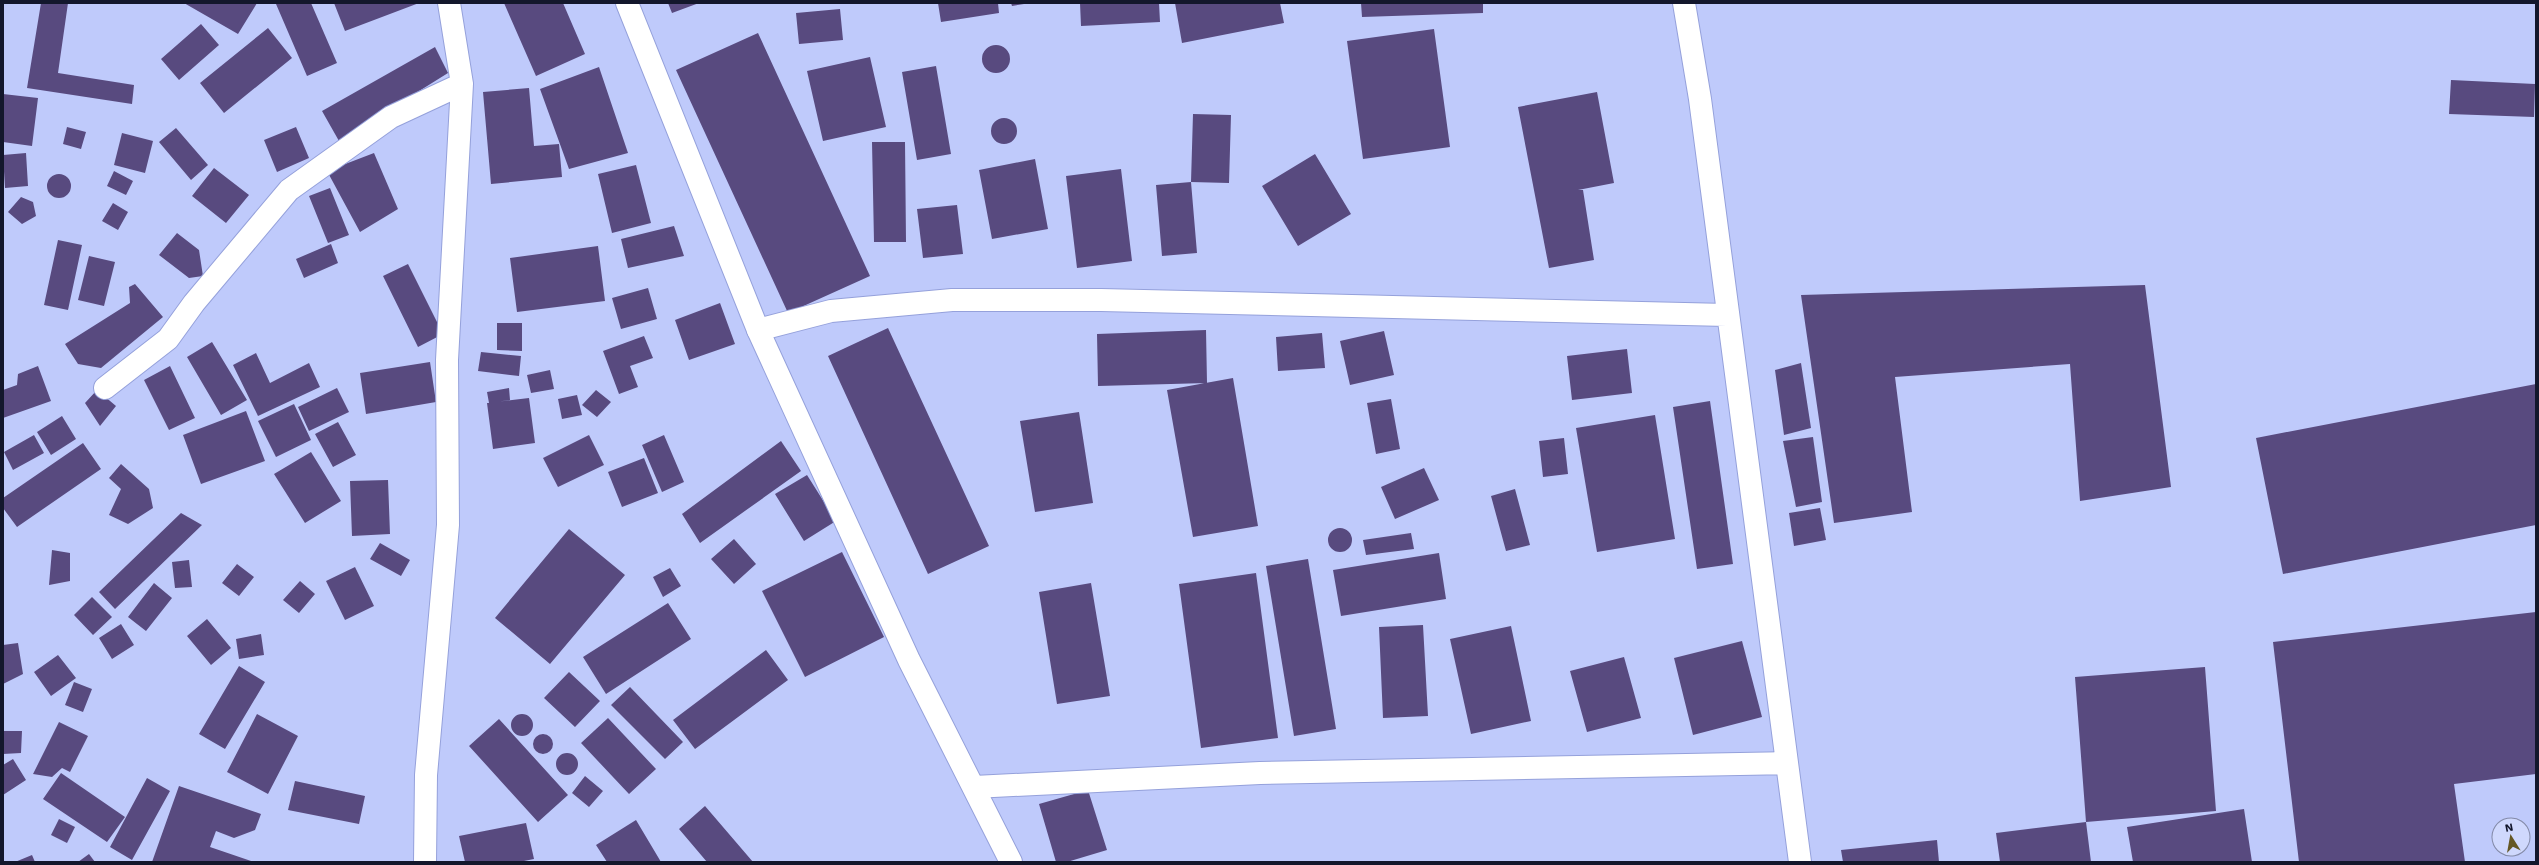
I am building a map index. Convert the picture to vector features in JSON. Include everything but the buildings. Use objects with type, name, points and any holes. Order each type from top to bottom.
[{"type":"street","points":[[425,862],[426,775],[448,525],[447,360],[462,84],[449,3]]},
{"type":"street","points":[[628,3],[758,330],[908,660],[1011,862]]},
{"type":"street","points":[[1684,3],[1700,99],[1727,315],[1800,862]]},
{"type":"street","points":[[105,388],[168,338],[194,303],[290,190],[391,117],[462,84]]},
{"type":"street","points":[[758,330],[832,311],[952,300],[1101,300],[1727,315]]},
{"type":"street","points":[[974,787],[1260,773],[1787,763]]}]
